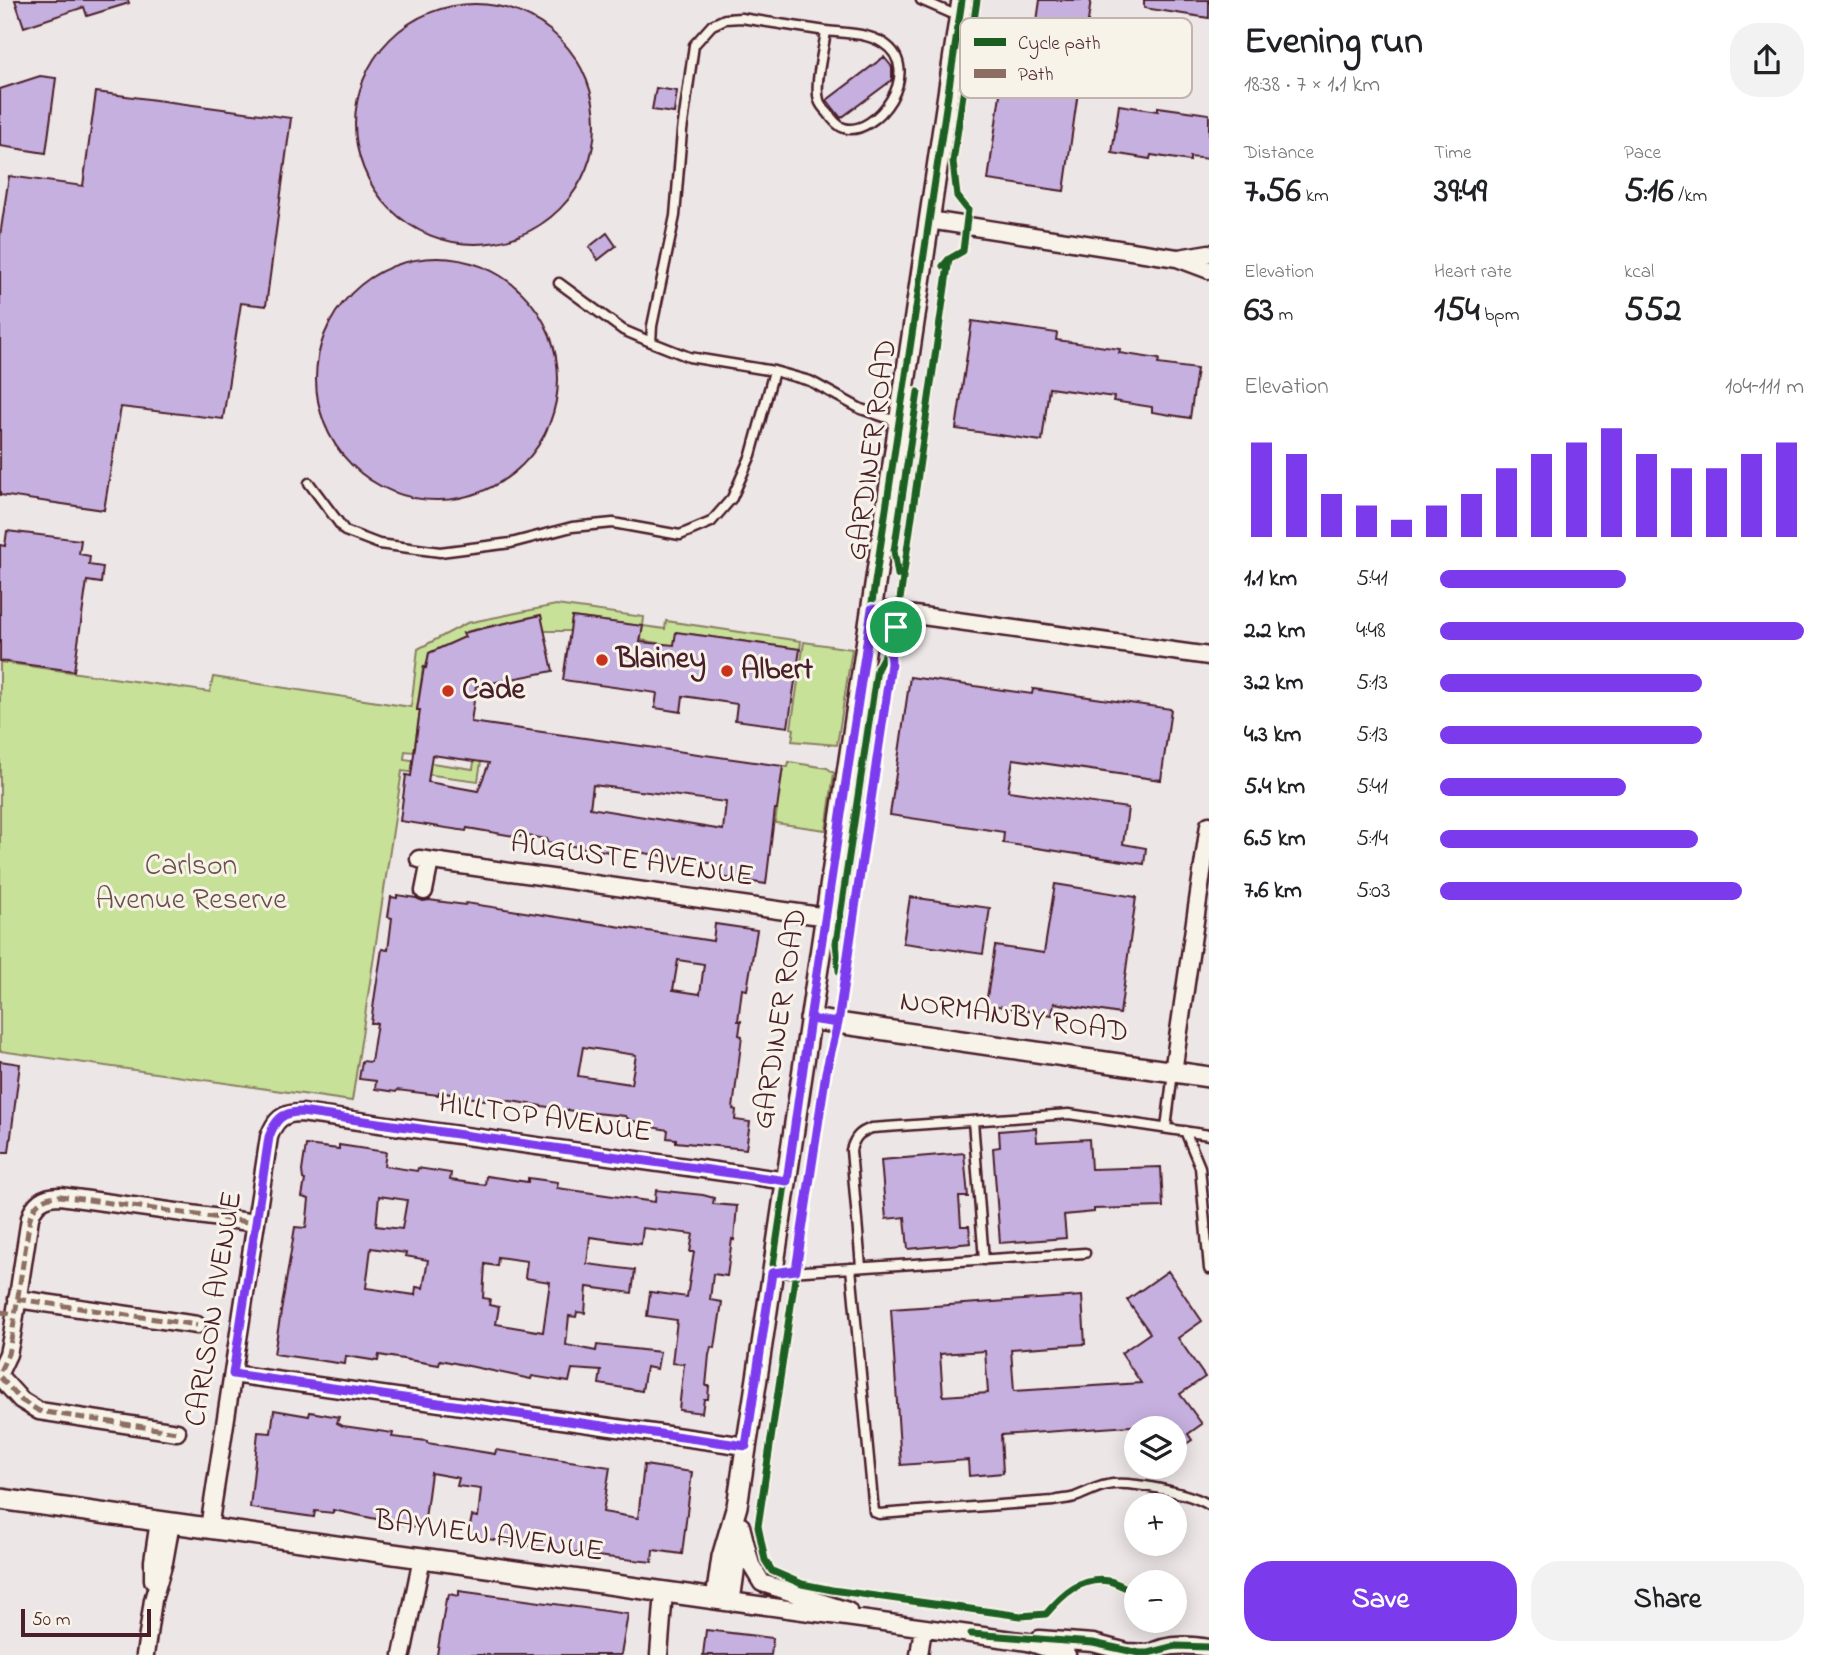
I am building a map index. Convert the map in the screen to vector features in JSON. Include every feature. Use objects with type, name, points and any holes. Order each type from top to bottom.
[{"type":"street","name":"GARDINER ROAD","points":[[723,1600],[722,1557],[737,1507],[961,9]]},
{"type":"street","points":[[929,220],[1177,258],[1209,270]]},
{"type":"street","points":[[1177,258],[1209,253]]},
{"type":"street","points":[[872,609],[1209,656]]},
{"type":"street","points":[[1173,1072],[1209,825]]},
{"type":"street","name":"AUGUSTE AVENUE","points":[[424,891],[425,860],[827,917]]},
{"type":"street","name":"NORMANBY ROAD","points":[[810,1019],[1209,1077]]},
{"type":"street","name":"HILLTOP AVENUE","points":[[295,1112],[787,1181]]},
{"type":"street","name":"CARLSON AVENUE","points":[[209,1528],[272,1128],[280,1117],[295,1112]]},
{"type":"street","points":[[0,1371],[8,1354],[10,1308],[32,1211],[39,1201],[60,1196],[256,1223]]},
{"type":"street","points":[[10,1308],[197,1325]]},
{"type":"street","points":[[233,1374],[746,1446]]},
{"type":"street","points":[[0,1377],[21,1400],[39,1411],[177,1432]]},
{"type":"street","name":"BAYVIEW AVENUE","points":[[0,1499],[1028,1642],[1067,1655]]},
{"type":"street","name":"GARDINER ROAD","points":[[737,1507],[751,1565],[762,1583],[828,1603],[873,1621]]},
{"type":"street","points":[[145,1655],[153,1600],[153,1561],[165,1522]]},
{"type":"street","points":[[402,1655],[407,1625],[407,1589],[417,1557]]},
{"type":"street","points":[[661,1655],[670,1593]]},
{"type":"street","points":[[919,1655],[923,1628]]},
{"type":"street","name":"BAYVIEW AVENUE","points":[[971,1634],[1080,1642],[1147,1654],[1175,1646],[1207,1647]]},
{"type":"lane","points":[[921,0],[961,9]]},
{"type":"lane","points":[[651,342],[675,216],[682,131],[694,45],[712,25],[725,19],[741,18],[867,36],[883,43],[896,53],[901,66],[899,85],[888,104],[870,122],[858,128],[845,128],[836,123],[819,101],[826,31]]},
{"type":"lane","points":[[559,284],[623,330],[688,357],[774,371],[810,382],[862,409],[900,422]]},
{"type":"lane","points":[[309,483],[345,531],[379,544],[440,552],[511,543],[572,527],[613,523],[680,535],[711,522],[732,498],[751,455],[774,371]]},
{"type":"lane","points":[[1166,1128],[1173,1072]]},
{"type":"lane","points":[[861,1267],[851,1150],[854,1139],[861,1132],[872,1128],[1069,1114],[1209,1135]]},
{"type":"lane","points":[[974,1121],[984,1260]]},
{"type":"lane","points":[[1185,1131],[1200,1167],[1209,1269]]},
{"type":"lane","points":[[772,1273],[1086,1253]]},
{"type":"lane","points":[[851,1268],[874,1512],[879,1514],[1053,1501],[1109,1484],[1125,1483],[1182,1494],[1209,1505]]},
{"type":"green space","name":"Carlson Avenue Reserve","points":[[556,605],[644,617],[643,626],[665,629],[666,621],[801,641],[800,649],[677,632],[674,646],[641,640],[642,626],[573,617],[570,631],[544,631],[540,615],[469,631],[463,634],[465,637],[429,653],[426,668],[423,668],[414,752],[405,751],[404,759],[473,769],[478,735],[485,736],[478,781],[402,771],[352,1101],[0,1051],[0,662],[210,692],[213,677],[411,707],[418,649],[467,623]]},
{"type":"green space","points":[[804,642],[852,649],[837,745],[792,741],[794,729],[791,728]]},
{"type":"green space","points":[[789,762],[827,768],[834,773],[826,830],[775,823],[783,767],[788,767]]},
{"type":"building","points":[[15,0],[128,0],[129,3],[87,16],[84,7],[24,27]]},
{"type":"building","points":[[1040,0],[1091,0],[1088,18],[1037,18]]},
{"type":"building","points":[[1144,0],[1209,0],[1209,18],[1144,8]]},
{"type":"building","points":[[463,4],[487,4],[532,18],[560,39],[575,57],[586,78],[593,101],[593,147],[586,170],[575,191],[560,209],[532,230],[510,239],[487,244],[463,244],[418,230],[399,217],[382,200],[369,181],[360,159],[355,136],[355,112],[369,67],[382,48],[399,31],[418,18],[440,9]]},
{"type":"building","points":[[884,57],[892,67],[892,80],[841,118],[827,100]]},
{"type":"building","points":[[40,76],[56,78],[46,153],[0,146],[0,89]]},
{"type":"building","points":[[656,88],[677,91],[674,113],[652,110]]},
{"type":"building","points":[[96,92],[291,118],[266,306],[241,303],[223,419],[121,407],[104,510],[0,495],[0,236],[9,176],[83,186]]},
{"type":"building","points":[[999,98],[1077,98],[1064,191],[988,180]]},
{"type":"building","points":[[1119,105],[1209,114],[1209,159],[1190,157],[1190,161],[1151,155],[1150,159],[1112,153]]},
{"type":"building","points":[[607,233],[616,246],[598,260],[589,247]]},
{"type":"building","points":[[437,258],[461,261],[494,273],[514,286],[530,302],[543,322],[552,344],[558,379],[555,403],[543,436],[530,456],[514,472],[494,485],[472,494],[437,500],[413,497],[380,485],[360,472],[344,456],[331,436],[322,414],[316,379],[319,355],[331,322],[344,302],[360,286],[380,273],[402,264]]},
{"type":"building","points":[[972,321],[1057,333],[1056,340],[1120,349],[1119,353],[1159,359],[1158,364],[1197,369],[1190,418],[1152,412],[1152,407],[1113,401],[1114,397],[1049,388],[1042,441],[956,429]]},
{"type":"building","points":[[7,531],[81,540],[79,554],[90,556],[89,565],[103,567],[101,583],[87,581],[74,671],[0,661],[0,545],[5,546]]},
{"type":"building","points":[[541,615],[553,671],[476,686],[471,722],[783,766],[766,884],[714,876],[716,864],[611,848],[610,852],[521,835],[520,837],[467,828],[466,831],[400,821],[406,775],[411,776],[424,667],[426,668],[429,653],[465,637],[463,633]],"holes":[[[432,755],[489,763],[478,791],[428,782]],[[593,785],[726,802],[723,830],[590,808]]]},
{"type":"building","name":"Albert","points":[[572,617],[643,626],[640,642],[674,645],[676,632],[800,649],[788,727],[735,720],[737,704],[683,696],[681,712],[655,708],[657,693],[563,680]]},
{"type":"building","points":[[910,677],[1032,694],[1033,689],[1171,709],[1161,780],[1013,759],[1008,791],[1128,808],[1123,844],[1146,848],[1144,864],[1003,843],[1004,832],[890,815]]},
{"type":"building","points":[[1055,884],[1136,897],[1120,1014],[1054,1003],[1052,1015],[986,1004],[995,946],[1044,953]]},
{"type":"building","points":[[397,895],[423,901],[466,903],[713,941],[715,924],[757,930],[747,990],[742,989],[738,1021],[741,1021],[739,1035],[742,1036],[733,1109],[736,1110],[735,1120],[750,1122],[746,1149],[676,1142],[676,1139],[667,1138],[668,1130],[640,1125],[641,1122],[631,1121],[625,1116],[439,1092],[438,1095],[396,1092],[375,1089],[376,1081],[359,1079],[362,1061],[371,1062],[377,1023],[371,1023],[382,949],[388,950],[392,918],[388,917],[391,897],[397,898]],"holes":[[[678,960],[704,964],[700,994],[673,990]],[[583,1047],[636,1055],[631,1084],[578,1076]]]},
{"type":"building","points":[[910,897],[990,908],[983,954],[903,943]]},
{"type":"building","points":[[0,1061],[20,1064],[9,1152],[0,1152]]},
{"type":"building","points":[[1036,1128],[1037,1142],[1089,1139],[1091,1169],[1161,1167],[1163,1207],[1094,1209],[1094,1212],[1064,1215],[1066,1238],[1000,1243],[993,1148],[1000,1147],[999,1131]]},
{"type":"building","points":[[306,1145],[339,1149],[339,1145],[386,1152],[384,1166],[451,1173],[450,1180],[485,1185],[486,1176],[528,1182],[528,1178],[558,1182],[557,1188],[655,1202],[656,1190],[703,1195],[714,1198],[713,1204],[737,1206],[727,1276],[713,1274],[710,1300],[722,1302],[715,1348],[711,1347],[709,1355],[706,1386],[709,1386],[708,1399],[704,1399],[702,1413],[679,1410],[684,1364],[672,1363],[677,1320],[647,1316],[650,1292],[687,1297],[694,1252],[690,1252],[693,1234],[643,1228],[641,1244],[590,1237],[587,1264],[635,1270],[632,1293],[587,1287],[585,1313],[577,1312],[576,1317],[569,1316],[566,1345],[596,1351],[597,1345],[660,1352],[657,1369],[646,1367],[642,1391],[599,1384],[601,1371],[572,1369],[569,1382],[532,1376],[531,1379],[440,1360],[439,1365],[379,1355],[378,1361],[346,1356],[345,1364],[274,1354],[295,1227],[306,1228],[309,1199],[302,1197],[305,1180],[302,1171]],"holes":[[[379,1196],[407,1200],[402,1229],[376,1226]],[[371,1248],[406,1253],[405,1256],[428,1260],[423,1288],[416,1287],[415,1295],[366,1288]],[[498,1257],[527,1261],[525,1278],[550,1282],[543,1332],[496,1324],[499,1307],[489,1305],[490,1299],[483,1298],[485,1264],[497,1266]]]},
{"type":"building","points":[[964,1153],[968,1197],[959,1197],[961,1226],[969,1226],[971,1243],[908,1249],[905,1217],[886,1219],[881,1160]]},
{"type":"building","points":[[1168,1271],[1202,1321],[1178,1338],[1205,1377],[1180,1394],[1202,1424],[1188,1434],[1192,1440],[1187,1443],[1187,1416],[1124,1416],[1124,1426],[1001,1435],[1003,1473],[969,1476],[968,1460],[901,1465],[891,1309],[1082,1296],[1085,1344],[1011,1349],[1014,1391],[1141,1383],[1121,1353],[1150,1333],[1127,1300]],"holes":[[[985,1351],[988,1393],[943,1396],[940,1354]]]},
{"type":"building","points":[[274,1410],[309,1416],[310,1412],[339,1417],[337,1423],[343,1426],[393,1433],[392,1437],[427,1443],[610,1467],[603,1512],[638,1518],[644,1465],[692,1472],[682,1554],[653,1550],[652,1562],[468,1536],[472,1516],[478,1517],[481,1489],[457,1486],[459,1478],[431,1473],[424,1526],[415,1524],[415,1527],[333,1510],[333,1513],[315,1511],[314,1517],[250,1508],[258,1432],[271,1433]]},
{"type":"building","points":[[459,1591],[628,1614],[621,1655],[437,1655],[446,1599],[449,1594],[459,1596]]},
{"type":"building","points":[[706,1630],[773,1638],[771,1655],[703,1655]]},
{"type":"marked path","points":[[0,1371],[8,1354],[12,1335],[30,1218],[37,1204],[45,1199],[60,1196],[256,1223]]},
{"type":"marked path","points":[[17,1299],[197,1325]]},
{"type":"marked path","points":[[0,1312],[15,1314]]},
{"type":"marked path","points":[[0,1377],[21,1400],[39,1411],[177,1432]]},
{"type":"cycle path","points":[[746,1446],[962,0]]},
{"type":"cycle path","points":[[974,18],[977,0]]},
{"type":"cycle path","points":[[943,266],[963,251],[968,210],[957,196],[953,162],[962,98]]},
{"type":"cycle path","points":[[949,259],[896,627],[890,645],[891,664],[845,981],[835,1039],[826,1071],[758,1526],[765,1560],[772,1571],[802,1584],[832,1590],[1021,1616],[1046,1614],[1073,1588],[1090,1581],[1109,1581],[1124,1587]]},
{"type":"cycle path","points":[[898,575],[894,551],[918,392]]},
{"type":"cycle path","points":[[839,971],[836,943],[877,669],[890,645]]},
{"type":"cycle path","points":[[971,1634],[1093,1643],[1139,1653],[1175,1646],[1209,1647]]},
{"type":"place","name":"Blainey","points":[[602,660]]},
{"type":"place","name":"Albert","points":[[727,671]]},
{"type":"place","name":"Cade","points":[[448,691]]},
{"type":"route","points":[[896,627],[890,645],[891,664],[838,1023],[810,1019],[787,1181],[301,1112],[287,1113],[276,1121],[269,1137],[233,1374],[746,1446],[772,1273],[796,1270],[826,1072],[838,1023],[810,1019],[872,609],[897,612],[896,627]]}]
